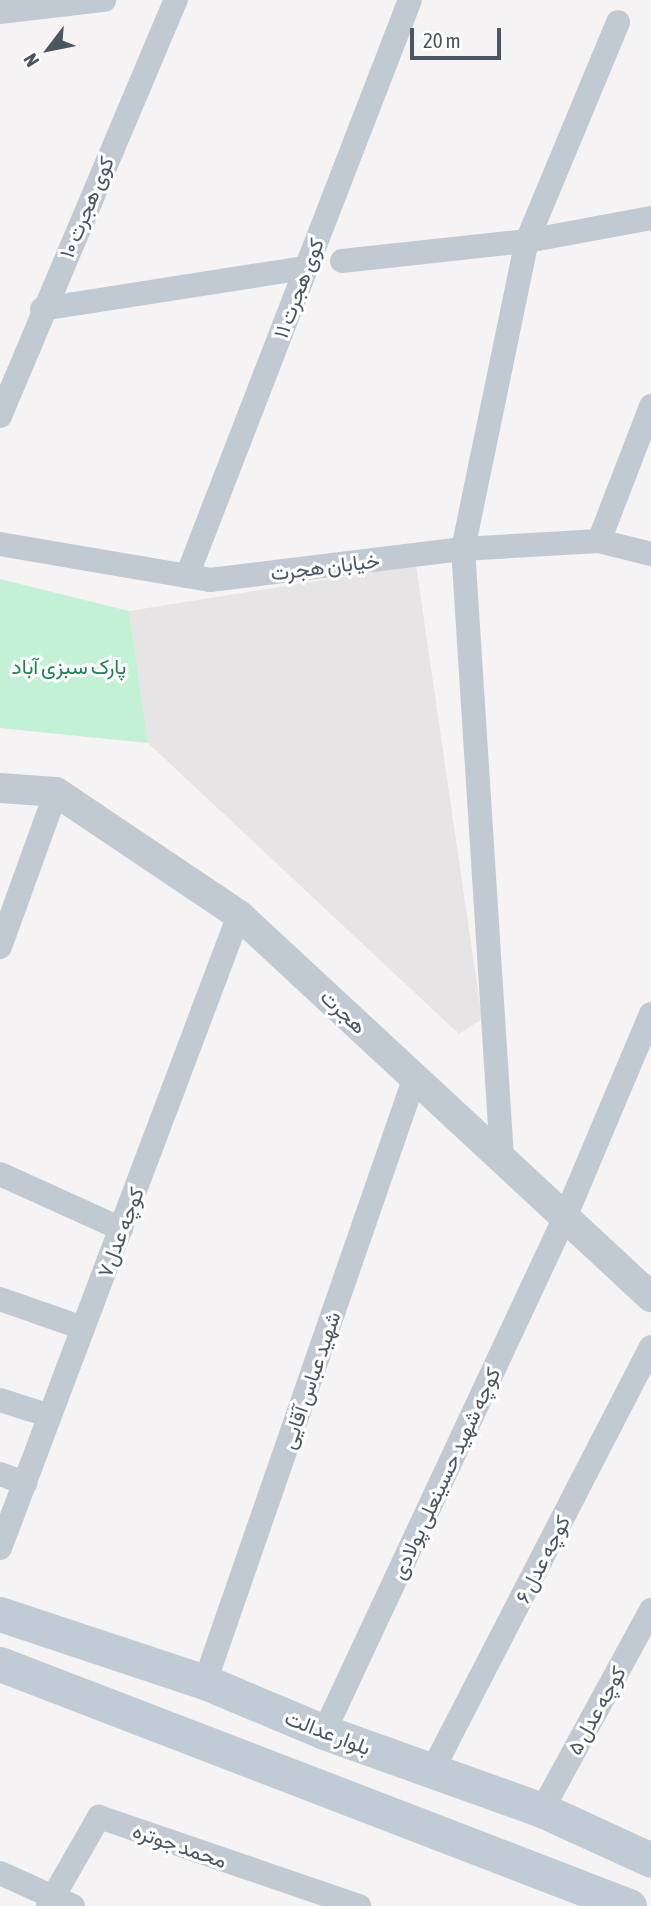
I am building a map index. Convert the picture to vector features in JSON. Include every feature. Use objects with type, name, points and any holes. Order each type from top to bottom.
[{"type":"main road","name":"بلوار عدالت","points":[[0,1614],[205,1682],[324,1732],[541,1810],[651,1860]]},
{"type":"main road","points":[[0,1664],[629,1906]]},
{"type":"street","points":[[0,12],[103,0]]},
{"type":"street","name":"کوی هجرت ۱۰","points":[[0,416],[42,309],[176,0]]},
{"type":"street","name":"کوی هجرت ۱۱","points":[[187,576],[410,0]]},
{"type":"street","points":[[502,1158],[463,549],[527,242],[618,22]]},
{"type":"street","points":[[342,261],[527,242],[651,218]]},
{"type":"street","points":[[42,309],[305,268]]},
{"type":"street","points":[[599,541],[651,406]]},
{"type":"street","name":"خیابان هجرت","points":[[0,544],[210,580],[463,549],[599,541],[651,554]]},
{"type":"street","name":"هجرت","points":[[0,788],[56,792],[239,915],[502,1158],[566,1215],[639,1274],[651,1297]]},
{"type":"street","points":[[0,947],[56,792]]},
{"type":"street","name":"کوچه عدل۷","points":[[0,1548],[239,915]]},
{"type":"street","name":"کوچه شهید حسینعلی پولادی","points":[[324,1732],[566,1215],[651,1014]]},
{"type":"street","name":"شهید عباس آقایی","points":[[205,1682],[415,1077]]},
{"type":"street","points":[[0,1174],[121,1229]]},
{"type":"street","points":[[0,1299],[83,1328]]},
{"type":"street","name":"کوچه عدل ۶","points":[[432,1771],[651,1347]]},
{"type":"street","points":[[0,1400],[50,1416]]},
{"type":"street","points":[[0,1474],[25,1483]]},
{"type":"street","name":"کوچه عدل ۵","points":[[541,1810],[651,1610]]},
{"type":"street","name":"محمد جوتره","points":[[58,1903],[99,1817],[359,1906]]},
{"type":"street","points":[[0,1873],[58,1903]]},
{"type":"shaded area","points":[[416,565],[482,1019],[459,1034],[148,743],[129,611]]},
{"type":"green space","name":"پارک سبزی آباد","points":[[0,579],[129,611],[148,743],[0,728]]}]
